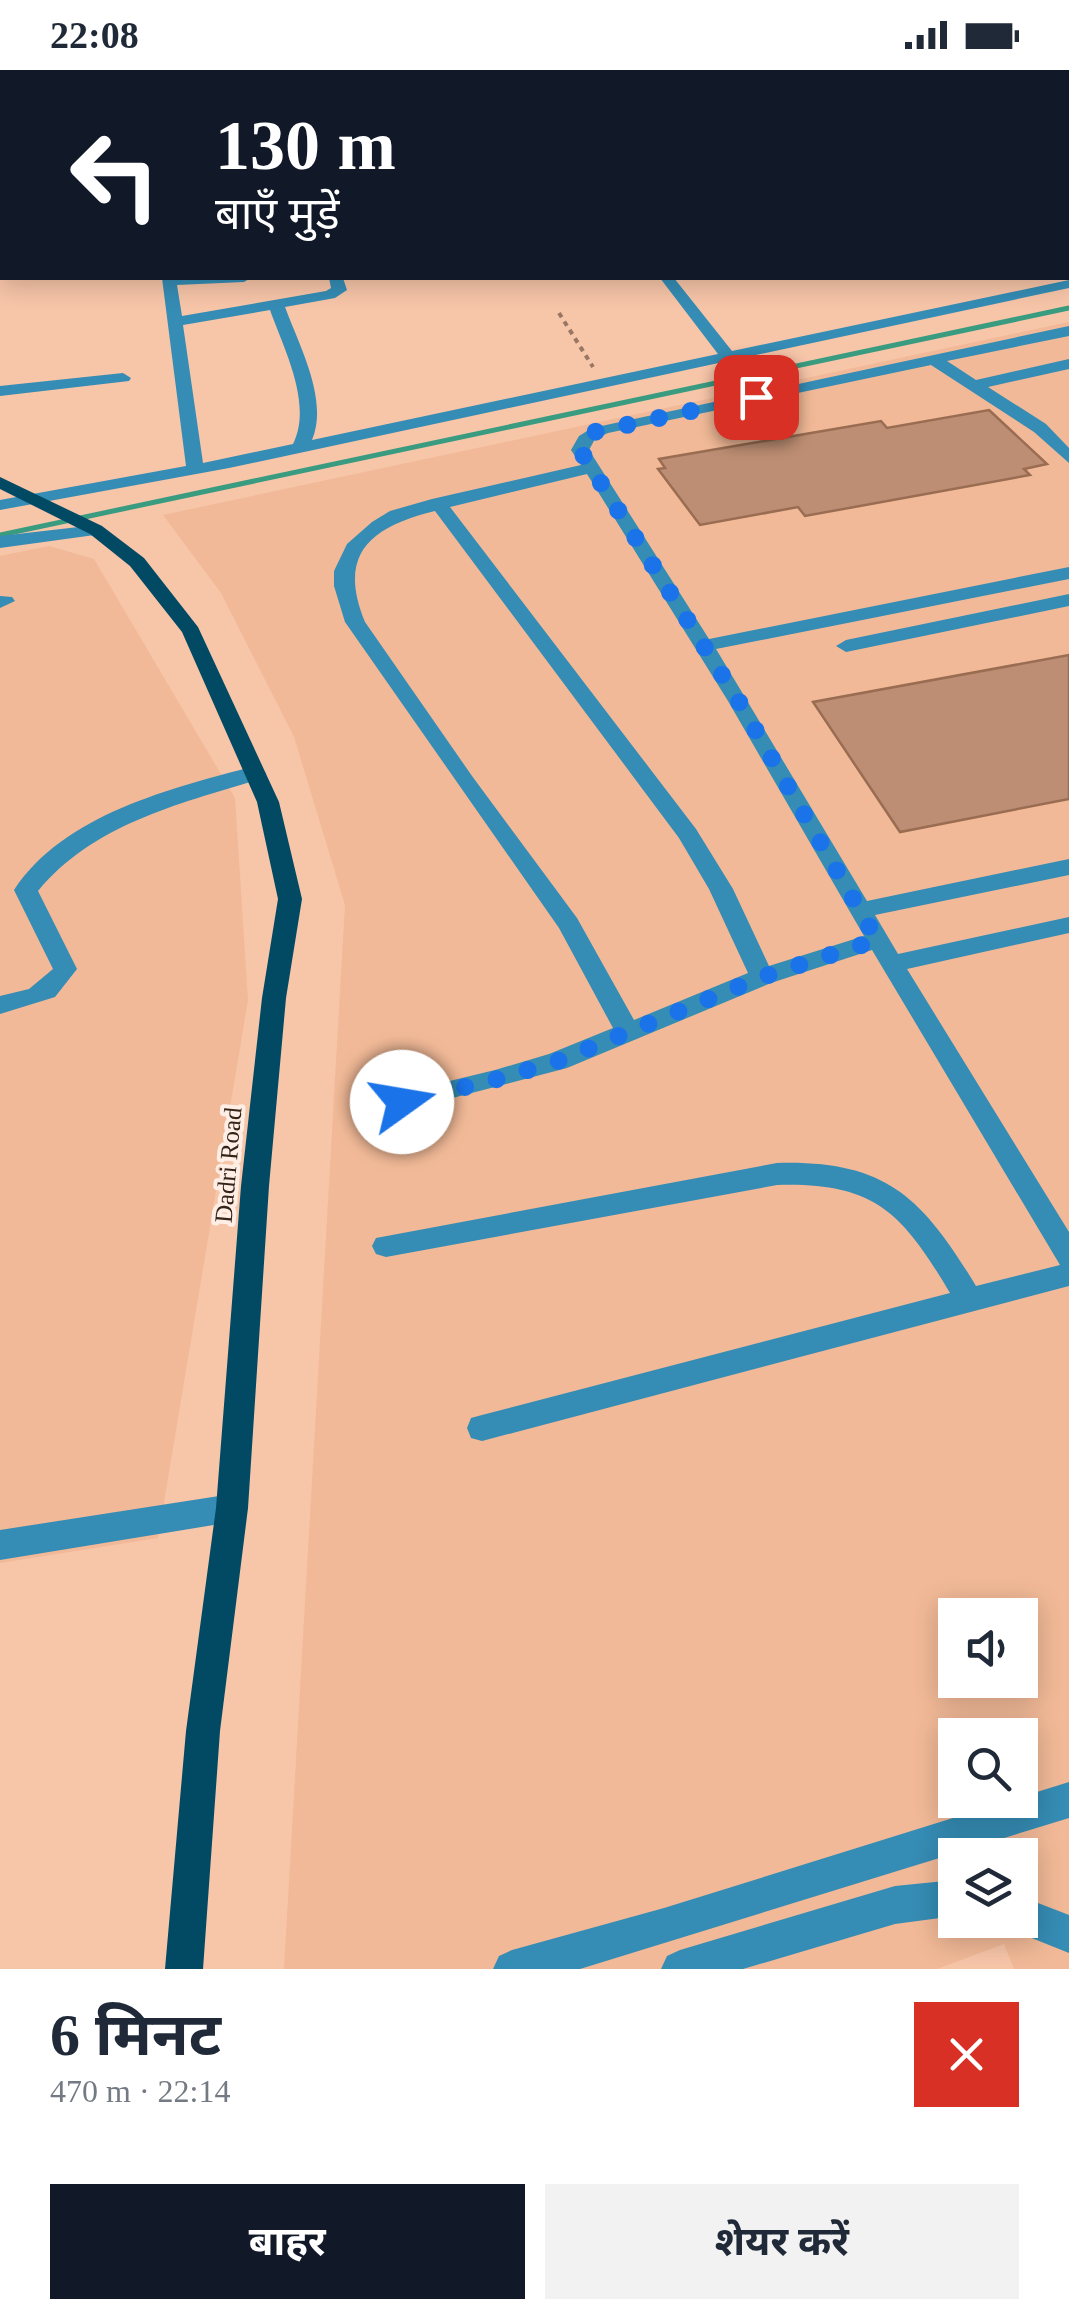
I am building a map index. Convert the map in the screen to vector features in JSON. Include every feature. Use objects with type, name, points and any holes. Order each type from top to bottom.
[{"type":"main road","name":"Dadri Road","points":[[0,482],[88,526],[137,562],[190,630],[268,802],[290,899],[274,998],[254,1186],[232,1508],[204,1731],[184,1969]]},
{"type":"street","points":[[169,280],[195,469]]},
{"type":"street","points":[[175,322],[336,293],[336,280]]},
{"type":"street","points":[[669,280],[728,356]]},
{"type":"street","points":[[0,505],[195,469],[1069,284]]},
{"type":"street","points":[[276,304],[298,368],[310,420],[308,437],[300,447]]},
{"type":"street","points":[[1069,331],[594,432],[583,440],[580,450],[704,646],[1069,1256]]},
{"type":"street","points":[[934,360],[1040,428],[1069,458]]},
{"type":"street","points":[[972,386],[1069,364]]},
{"type":"street","points":[[0,391],[123,378]]},
{"type":"street","points":[[591,468],[438,502],[396,516],[368,532],[347,556],[340,571],[342,594],[355,622],[569,924],[629,1034]]},
{"type":"street","points":[[438,502],[688,834],[762,977]]},
{"type":"street","points":[[0,542],[88,526]]},
{"type":"street","points":[[704,646],[1069,573]]},
{"type":"street","points":[[846,646],[1069,600]]},
{"type":"street","points":[[0,1005],[36,997],[56,986],[65,969],[60,953],[30,910],[26,890],[38,872],[80,842],[132,814],[255,772]]},
{"type":"street","points":[[860,910],[1069,868]]},
{"type":"street","points":[[892,964],[1069,925]]},
{"type":"street","points":[[372,1109],[494,1080],[629,1034],[762,977],[877,940]]},
{"type":"street","points":[[386,1246],[776,1174],[826,1172],[867,1186],[902,1208],[932,1238],[969,1300]]},
{"type":"street","points":[[482,1428],[1069,1274]]},
{"type":"street","points":[[0,1545],[232,1508]]},
{"type":"street","points":[[512,1969],[1069,1800]]},
{"type":"street","points":[[680,1969],[895,1905],[938,1900]]},
{"type":"street","points":[[1038,1922],[1069,1934]]},
{"type":"path","points":[[559,313],[602,383]]},
{"type":"shaded area","points":[[1069,322],[1069,1969],[1014,1969],[1004,1944],[937,1969],[284,1969],[345,905],[294,737],[221,593],[163,515]]},
{"type":"shaded area","points":[[49,546],[94,559],[235,798],[248,1000],[158,1538],[0,1563],[0,556]]},
{"type":"building","points":[[989,410],[1047,464],[1024,469],[1030,475],[805,516],[798,507],[700,525],[658,469],[665,468],[659,459],[881,421],[887,428]]},
{"type":"building","points":[[1069,655],[1069,799],[900,832],[813,702]]},
{"type":"waterway","points":[[0,535],[1069,308]]},
{"type":"route","points":[[402,1102],[558,1061],[762,977],[877,940],[738,700],[580,450],[583,440],[594,432],[756,397]]}]
